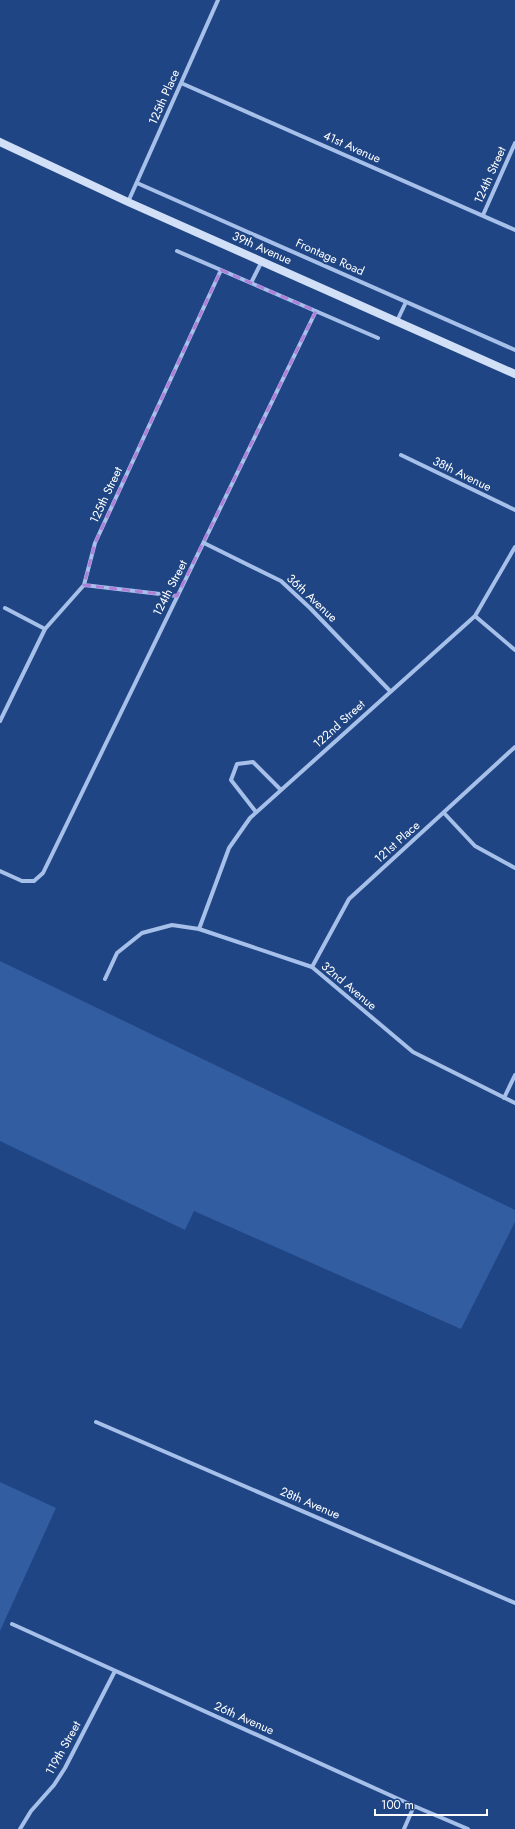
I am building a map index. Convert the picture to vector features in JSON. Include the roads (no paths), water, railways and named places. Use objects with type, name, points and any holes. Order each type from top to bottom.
[{"type":"main road","name":"39th Avenue","points":[[0,142],[128,202],[515,374]]},
{"type":"street","name":"125th Place","points":[[128,202],[218,0]]},
{"type":"street","name":"41st Avenue","points":[[181,83],[515,230]]},
{"type":"street","name":"124th Street","points":[[483,215],[515,143]]},
{"type":"street","name":"Frontage Road","points":[[137,183],[515,350]]},
{"type":"street","points":[[176,251],[378,338]]},
{"type":"street","points":[[251,283],[262,261]]},
{"type":"street","name":"125th Street","points":[[0,721],[45,629],[84,585],[95,543],[221,270]]},
{"type":"street","points":[[397,322],[406,302]]},
{"type":"street","name":"124th Street","points":[[0,871],[22,881],[34,881],[43,874],[176,596],[204,543],[316,311]]},
{"type":"street","name":"38th Avenue","points":[[401,455],[515,510]]},
{"type":"street","name":"36th Avenue","points":[[204,543],[281,581],[310,608],[390,691]]},
{"type":"street","name":"122nd Street","points":[[199,929],[228,848],[250,818],[475,616],[515,547]]},
{"type":"street","points":[[84,585],[176,596]]},
{"type":"street","points":[[5,608],[45,629]]},
{"type":"street","points":[[475,616],[515,650]]},
{"type":"street","name":"121st Place","points":[[312,967],[349,899],[515,747]]},
{"type":"street","points":[[256,812],[231,780],[237,764],[253,762],[281,790]]},
{"type":"street","points":[[444,813],[475,846],[515,868]]},
{"type":"street","name":"32nd Avenue","points":[[105,979],[117,953],[142,933],[172,926],[199,929],[312,967],[413,1052],[515,1103]]},
{"type":"street","points":[[504,1098],[515,1075]]},
{"type":"street","name":"28th Avenue","points":[[96,1422],[515,1603]]},
{"type":"street","name":"26th Avenue","points":[[12,1624],[468,1829]]},
{"type":"street","name":"119th Street","points":[[20,1829],[30,1811],[54,1785],[65,1768],[115,1671]]},
{"type":"street","points":[[404,1829],[414,1806]]}]
